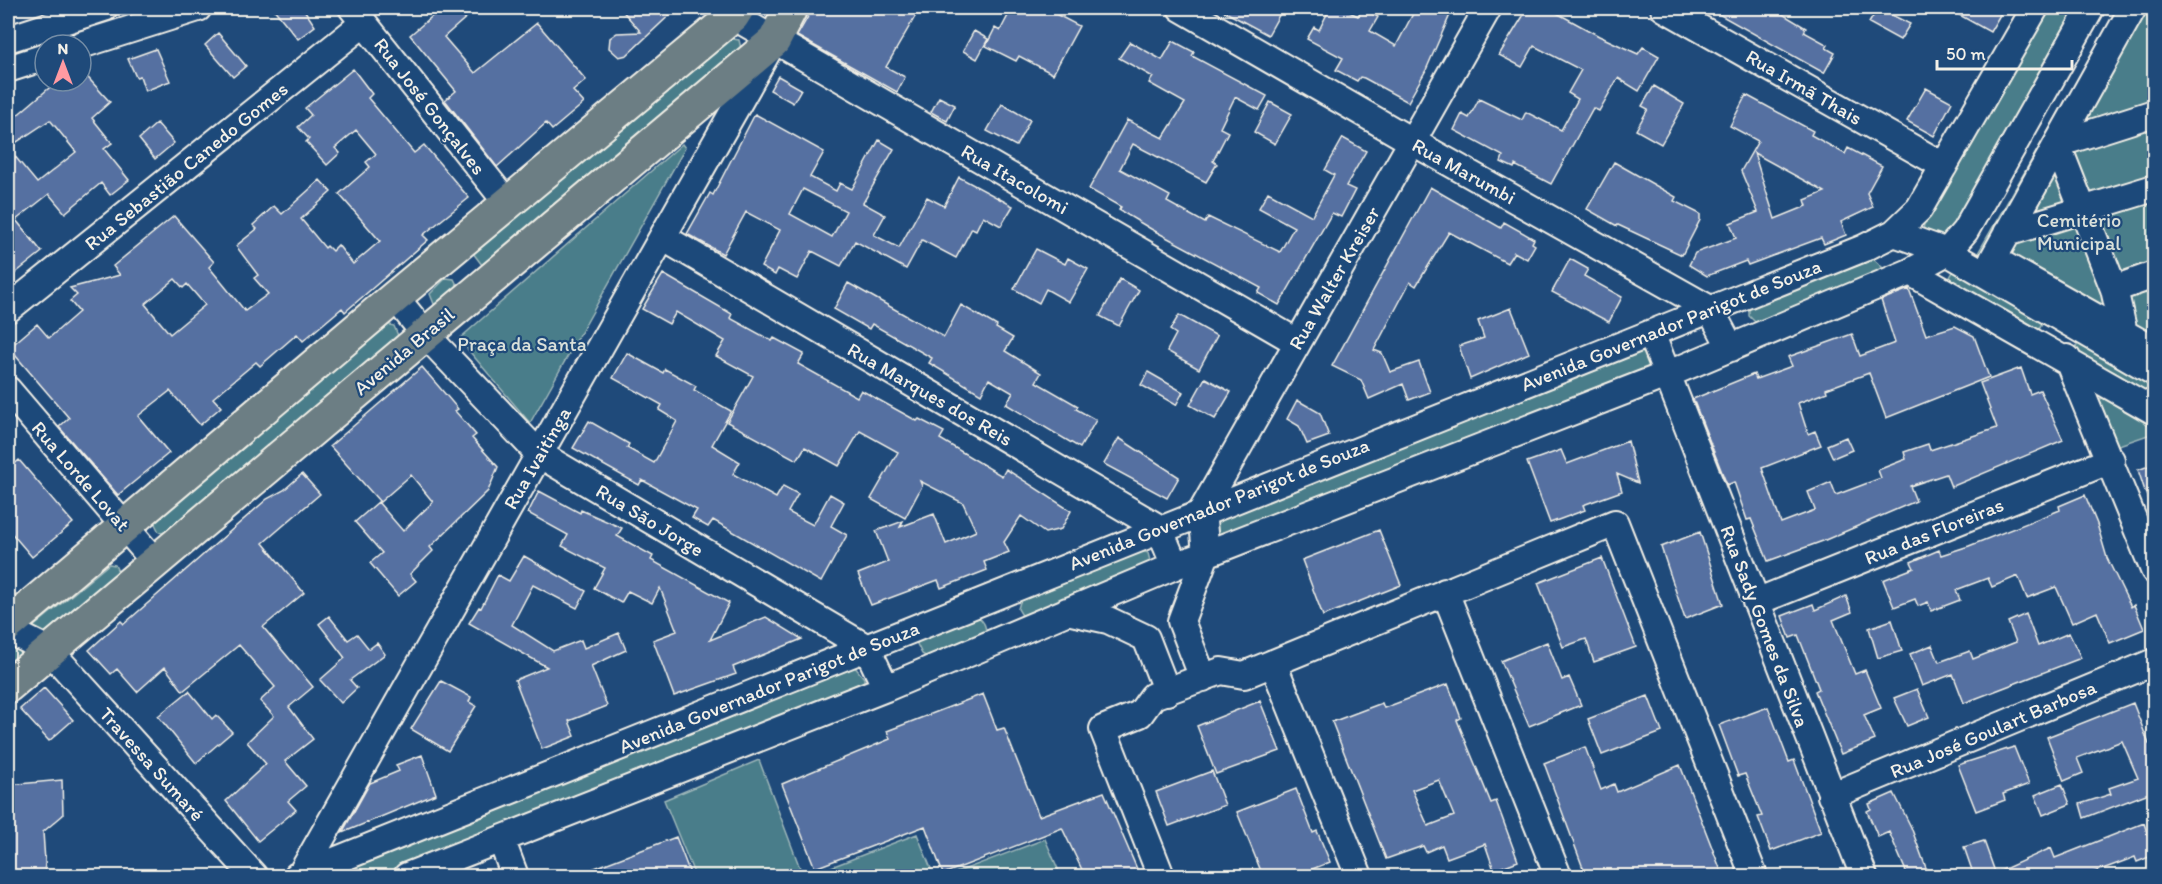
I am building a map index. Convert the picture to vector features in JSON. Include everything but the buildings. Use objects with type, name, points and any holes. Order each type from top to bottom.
[{"type":"main road","name":"Avenida Brasil","points":[[8,687],[486,281],[774,41],[791,8]]},
{"type":"main road","points":[[8,625],[735,12]]},
{"type":"main road","points":[[466,237],[460,255],[465,272],[486,281]]},
{"type":"street","points":[[8,39],[104,8]]},
{"type":"street","points":[[93,41],[198,8]]},
{"type":"street","name":"Rua Marumbi","points":[[1182,8],[1413,142],[1710,309]]},
{"type":"street","name":"Rua Walter Kreiser","points":[[1202,510],[1488,8]]},
{"type":"street","name":"Rua Irmã Thais","points":[[1664,8],[1944,166]]},
{"type":"street","name":"Avenida Governador Parigot de Souza","points":[[299,876],[867,648],[1202,510],[1864,248],[1894,233],[1919,209],[2035,8]]},
{"type":"street","name":"Avenida Governador Parigot de Souza","points":[[407,876],[886,688],[1175,566],[1666,375],[1910,272],[1947,252],[1965,231],[2091,8]]},
{"type":"street","points":[[2133,8],[1993,259],[2154,351]]},
{"type":"street","name":"Rua Itacolomi","points":[[735,12],[774,41],[1297,342]]},
{"type":"street","name":"Rua José Gonçalves","points":[[358,15],[508,204]]},
{"type":"street","name":"Rua Sebastião Canedo Gomes","points":[[8,309],[358,15]]},
{"type":"street","name":"Rua Ivaitinga","points":[[299,876],[774,41]]},
{"type":"street","points":[[8,69],[33,61]]},
{"type":"street","points":[[2057,144],[2154,113]]},
{"type":"street","points":[[2057,144],[2114,289],[2124,333]]},
{"type":"street","points":[[2007,233],[2154,188]]},
{"type":"street","points":[[1894,233],[1947,252],[2154,372]]},
{"type":"street","name":"Rua Marques dos Reis","points":[[664,238],[1159,528]]},
{"type":"street","points":[[1910,272],[2154,411]]},
{"type":"street","points":[[2114,289],[2154,275]]},
{"type":"street","name":"Rua São Jorge","points":[[395,297],[425,334],[539,454],[867,648]]},
{"type":"street","points":[[1710,309],[1731,348]]},
{"type":"street","points":[[2065,360],[2081,330]]},
{"type":"street","name":"Rua Sady Gomes da Silva","points":[[1651,333],[1864,876]]},
{"type":"street","points":[[2065,360],[2111,460],[2154,570]]},
{"type":"street","name":"Rua Lorde Lovat","points":[[8,390],[155,561]]},
{"type":"street","name":"Rua das Floreiras","points":[[1756,602],[2111,460]]},
{"type":"street","points":[[1202,510],[1206,554],[1181,621],[1203,678]]},
{"type":"street","points":[[1161,876],[1103,729],[1140,714],[1153,696],[1221,671],[1244,675],[1615,523],[1754,876]]},
{"type":"street","points":[[1159,528],[1175,566]]},
{"type":"street","points":[[1445,592],[1558,876]]},
{"type":"street","points":[[1067,611],[1108,620],[1146,638],[1167,692]]},
{"type":"street","points":[[8,630],[50,651]]},
{"type":"street","points":[[867,648],[886,688]]},
{"type":"street","name":"Travessa Sumaré","points":[[50,651],[254,876]]},
{"type":"street","name":"Rua José Goulart Barbosa","points":[[1831,796],[2154,662]]},
{"type":"street","points":[[1273,663],[1359,876]]},
{"type":"street","points":[[501,839],[515,876]]},
{"type":"green space","points":[[2046,8],[2076,8],[1948,234],[1942,239],[1923,233],[1924,223]]},
{"type":"green space","name":"Cemitério Municipal","points":[[2119,8],[2154,8],[2154,360],[1974,260]]},
{"type":"green space","points":[[727,38],[739,40],[742,53],[485,269],[473,253]]},
{"type":"green space","name":"Praça da Santa","points":[[682,144],[685,148],[530,423],[459,339]]},
{"type":"green space","points":[[1872,258],[1882,267],[1879,279],[1757,324],[1749,316],[1749,306]]},
{"type":"green space","points":[[1954,270],[2044,321],[2038,331],[1949,279]]},
{"type":"green space","points":[[446,278],[454,279],[459,289],[438,306],[434,304],[430,294]]},
{"type":"green space","points":[[387,324],[394,326],[399,338],[165,534],[159,532],[153,520]]},
{"type":"green space","points":[[2079,342],[2154,386],[2154,398],[2074,351]]},
{"type":"green space","points":[[1638,351],[1646,354],[1651,365],[1650,370],[1217,537],[1215,522],[1223,515]]},
{"type":"green space","points":[[2103,398],[2154,428],[2154,433],[2113,447],[2094,402]]},
{"type":"green space","points":[[1138,549],[1148,553],[1150,561],[1148,570],[1023,617],[1018,609],[1021,598]]},
{"type":"green space","points":[[109,564],[115,565],[120,576],[8,672],[8,648]]},
{"type":"green space","points":[[977,616],[985,625],[985,637],[930,659],[922,654],[917,644],[921,637]]},
{"type":"green space","points":[[854,666],[864,678],[864,685],[859,690],[393,876],[328,876]]},
{"type":"green space","points":[[759,760],[803,876],[695,876],[664,800]]},
{"type":"green space","points":[[917,834],[934,876],[808,876]]},
{"type":"green space","points":[[1045,839],[1061,876],[947,876]]}]
